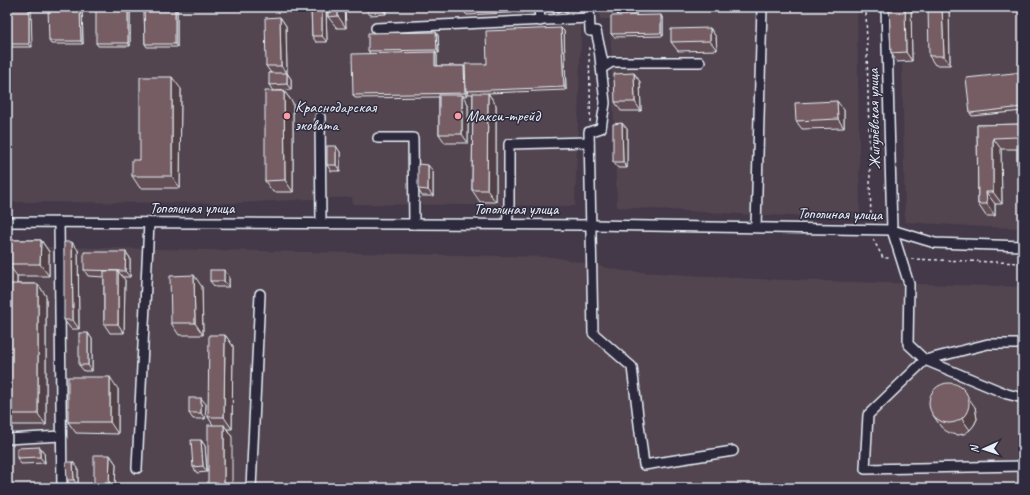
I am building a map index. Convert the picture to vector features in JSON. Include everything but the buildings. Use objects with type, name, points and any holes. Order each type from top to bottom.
[{"type":"street","points":[[539,7],[540,21]]},
{"type":"street","points":[[589,7],[590,31],[596,31],[599,48],[605,103],[601,128],[589,132],[593,333],[632,367],[644,465],[733,452]]},
{"type":"street","points":[[756,227],[762,7]]},
{"type":"street","name":"Жигулёвская улица","points":[[886,7],[892,230],[909,284],[908,344],[925,360]]},
{"type":"street","points":[[376,28],[589,18]]},
{"type":"street","points":[[599,48],[604,67],[612,62],[700,62]]},
{"type":"street","points":[[320,117],[321,223]]},
{"type":"street","points":[[378,138],[413,138],[414,224]]},
{"type":"street","points":[[507,224],[509,205],[509,144],[589,142]]},
{"type":"street","name":"Тополиная улица","points":[[7,222],[507,224],[892,230],[935,243],[1023,246]]},
{"type":"street","points":[[59,222],[62,488]]},
{"type":"street","points":[[137,468],[149,223]]},
{"type":"street","points":[[251,488],[260,294]]},
{"type":"street","points":[[1023,344],[988,344],[925,360],[868,415],[865,470],[1023,466]]},
{"type":"street","points":[[925,360],[1007,394],[1023,398]]},
{"type":"street","points":[[7,439],[61,436]]},
{"type":"path","points":[[589,132],[591,96],[589,81],[590,31]]},
{"type":"shaded area","points":[[7,7],[582,7],[575,206],[353,204],[352,197],[236,203],[7,202]]},
{"type":"shaded area","points":[[600,7],[857,7],[860,217],[756,215],[617,207],[610,19],[600,19]]},
{"type":"shaded area","points":[[901,7],[1023,7],[1023,228],[905,222]]},
{"type":"shaded area","points":[[7,246],[554,257],[624,271],[755,279],[1023,287],[1023,488],[7,488]]},
{"type":"place","name":"Краснодарская эковата","points":[[287,116]]},
{"type":"place","name":"Макси-трейд","points":[[458,116]]}]
